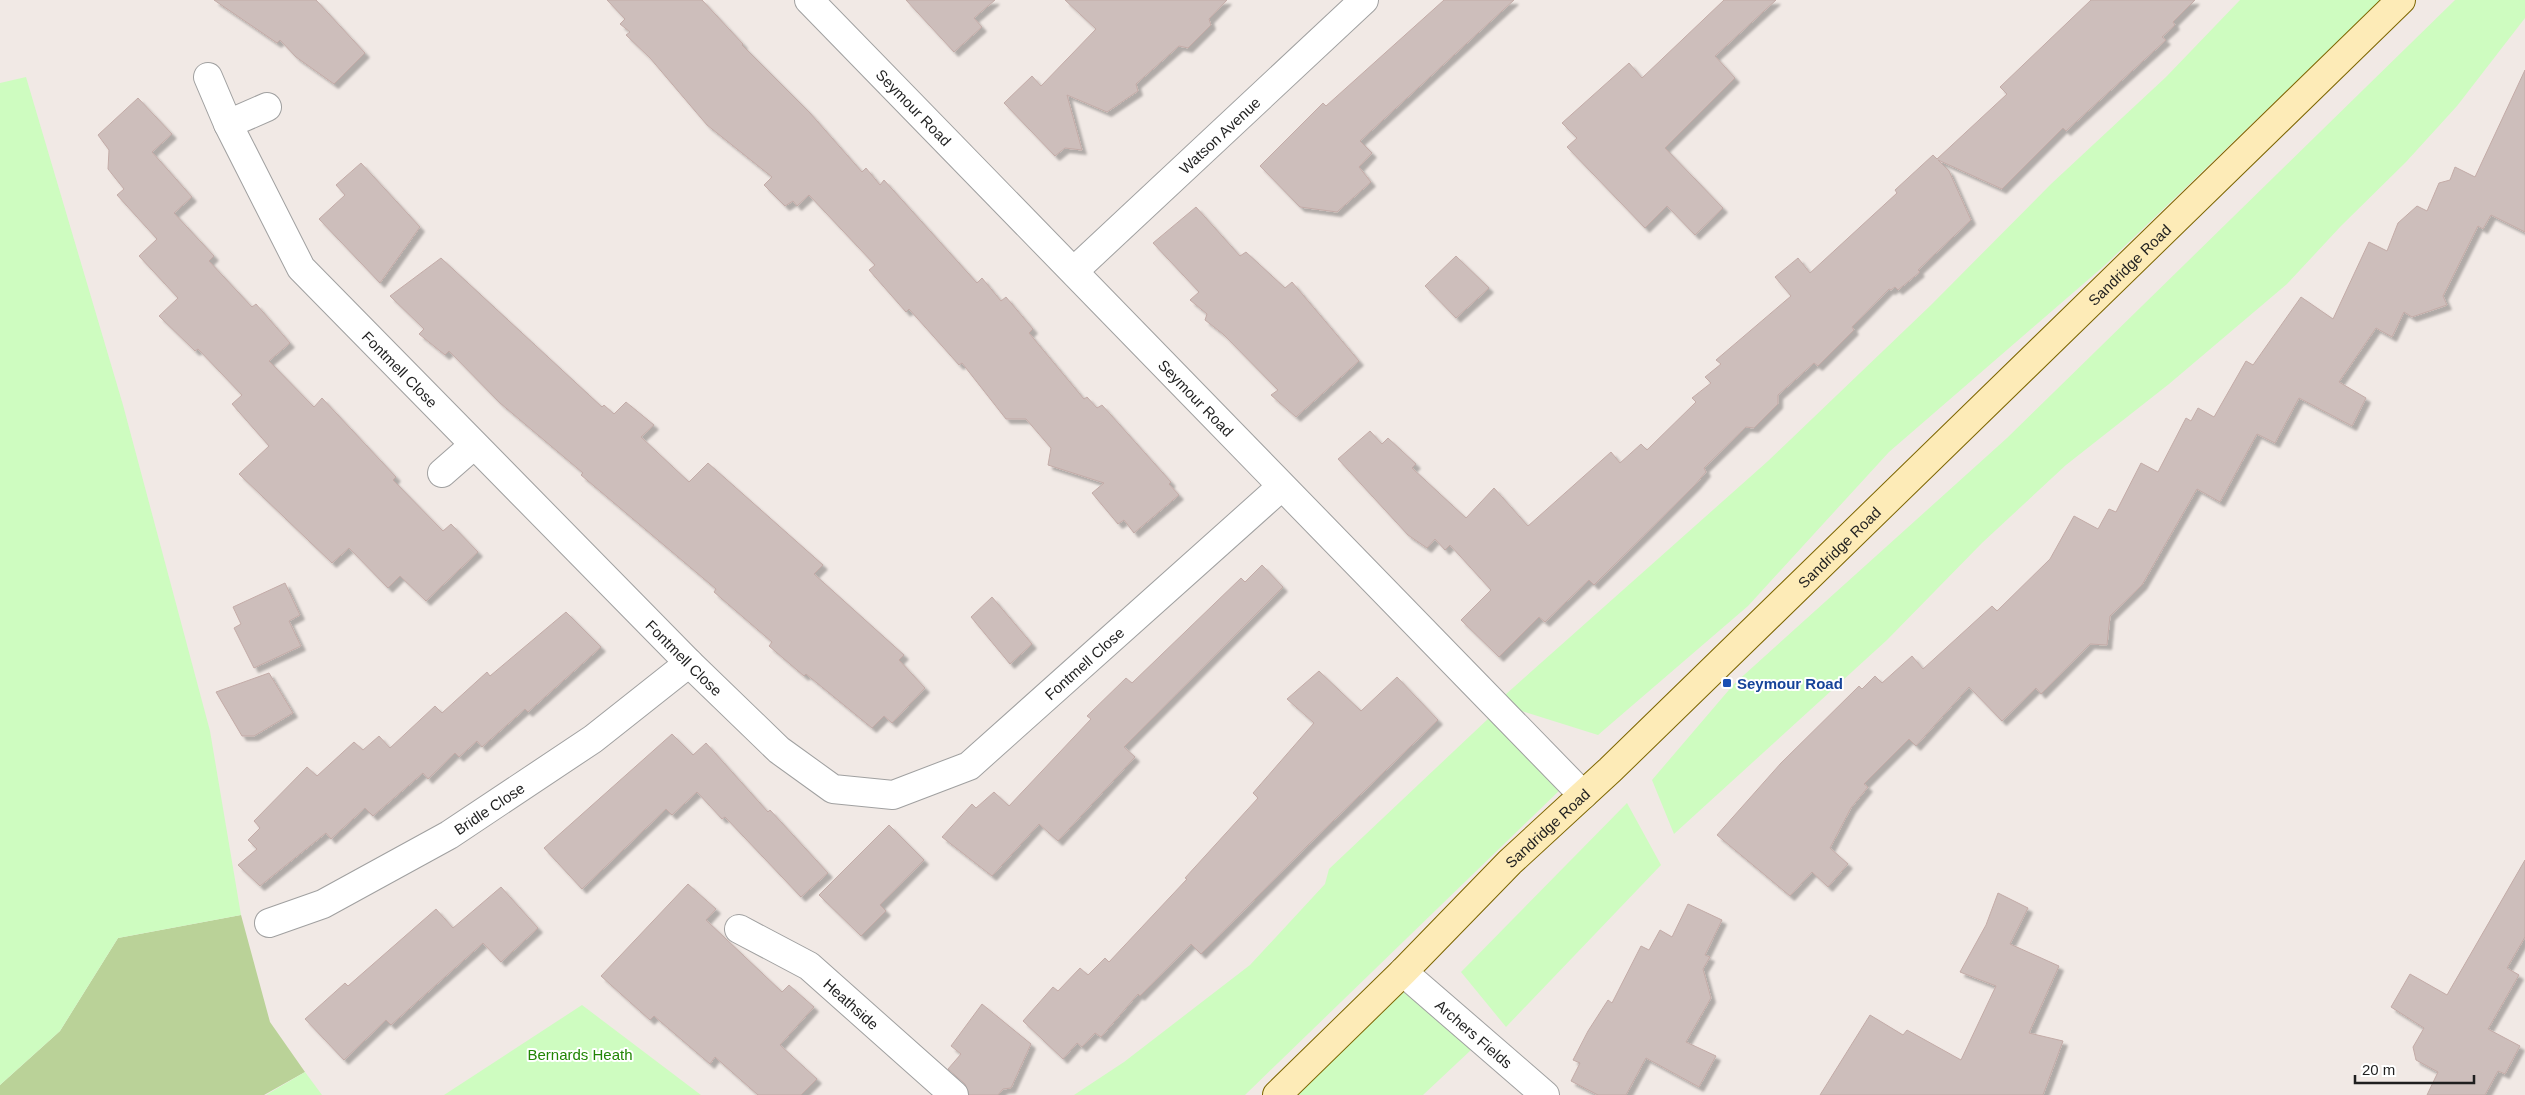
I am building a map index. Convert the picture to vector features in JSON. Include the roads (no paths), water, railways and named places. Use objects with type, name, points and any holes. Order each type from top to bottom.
[{"type":"main road","name":"Sandridge Road","points":[[1277,1095],[1510,862],[1583,795],[2401,0]]},
{"type":"street","name":"Seymour Road","points":[[809,0],[1074,271],[1281,487],[1583,795]]},
{"type":"street","name":"Watson Avenue","points":[[1074,271],[1364,0]]},
{"type":"street","name":"Fontmell Close","points":[[208,77],[228,124],[301,268],[689,663],[779,750],[833,789],[893,795],[969,766],[1281,487]]},
{"type":"street","points":[[228,124],[267,107]]},
{"type":"street","points":[[442,473],[474,445]]},
{"type":"street","name":"Bridle Close","points":[[270,923],[322,904],[449,835],[593,739],[689,663]]},
{"type":"street","name":"Heathside","points":[[739,929],[809,966],[954,1095]]},
{"type":"street","name":"Archers Fields","points":[[1402,972],[1545,1095]]},
{"type":"place","name":"Seymour Road","points":[[1727,683]]},
{"type":"park label","name":"Bernards Heath","points":[[580,1054]]}]
